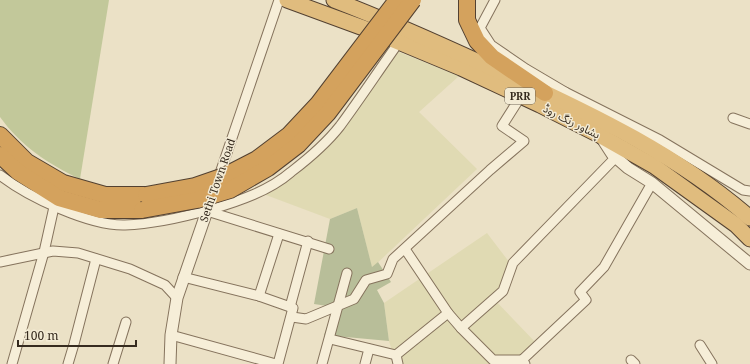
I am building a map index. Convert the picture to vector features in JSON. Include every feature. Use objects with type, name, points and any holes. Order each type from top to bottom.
[{"type":"highway","name":"پشاور رنگ روڈ","points":[[287,0],[399,42],[461,68],[601,136],[654,166],[736,226],[750,239]]},
{"type":"highway","name":"پشاور رنگ روڈ","points":[[334,0],[385,19],[545,93],[567,98],[659,152],[701,180],[747,215]]},
{"type":"highway","points":[[0,154],[18,172],[59,198],[101,210],[144,202],[224,176],[257,159],[290,135],[318,104],[397,0]]},
{"type":"highway","points":[[0,135],[27,162],[63,183],[105,195],[144,202],[197,200],[230,190],[268,168],[298,145],[328,112],[413,0]]},
{"type":"highway","points":[[467,0],[468,20],[477,41],[492,57],[545,93]]},
{"type":"street","name":"Sethi Town Road","points":[[170,364],[171,335],[177,298],[183,277],[279,0]]},
{"type":"street","points":[[495,0],[480,28],[491,45],[567,98],[660,140],[743,190],[750,192]]},
{"type":"street","points":[[0,175],[8,182],[54,207],[103,222],[124,225],[169,220],[207,211],[248,197],[268,187],[290,174],[315,152],[339,127],[399,42]]},
{"type":"street","points":[[292,317],[306,319],[354,299],[366,280],[387,274],[393,259],[490,170],[524,141],[502,126],[521,96]]},
{"type":"street","points":[[733,118],[750,124]]},
{"type":"street","points":[[601,136],[612,154],[628,168],[652,183],[750,264]]},
{"type":"street","points":[[461,328],[503,291],[513,263],[616,157]]},
{"type":"street","points":[[405,248],[448,312],[461,328],[493,360],[524,362],[586,300],[580,292],[604,266],[652,183]]},
{"type":"street","points":[[12,364],[44,252],[54,207]]},
{"type":"street","points":[[207,211],[328,249]]},
{"type":"street","points":[[259,296],[279,234]]},
{"type":"street","points":[[290,307],[308,242]]},
{"type":"street","points":[[0,262],[44,252],[53,251],[78,253],[130,269],[165,285],[177,298]]},
{"type":"street","points":[[68,364],[96,259]]},
{"type":"street","points":[[322,364],[347,274]]},
{"type":"street","points":[[171,335],[277,364],[292,317],[293,308],[259,296],[183,277]]},
{"type":"street","points":[[330,339],[369,349],[397,360],[448,312]]},
{"type":"street","points":[[113,364],[126,322]]},
{"type":"street","points":[[700,345],[712,364]]},
{"type":"street","points":[[365,364],[369,349]]},
{"type":"shaded area","points":[[394,50],[459,76],[419,112],[477,169],[372,268],[357,208],[330,219],[258,192],[315,152]]},
{"type":"shaded area","points":[[487,233],[516,271],[491,296],[538,345],[512,364],[396,364],[389,341],[384,303]]},
{"type":"green space","points":[[0,0],[109,0],[80,179],[57,167],[36,153],[17,137],[0,117]]},
{"type":"green space","points":[[357,208],[372,267],[378,262],[391,282],[377,290],[384,303],[389,341],[324,335],[334,307],[314,304],[330,219]]}]
